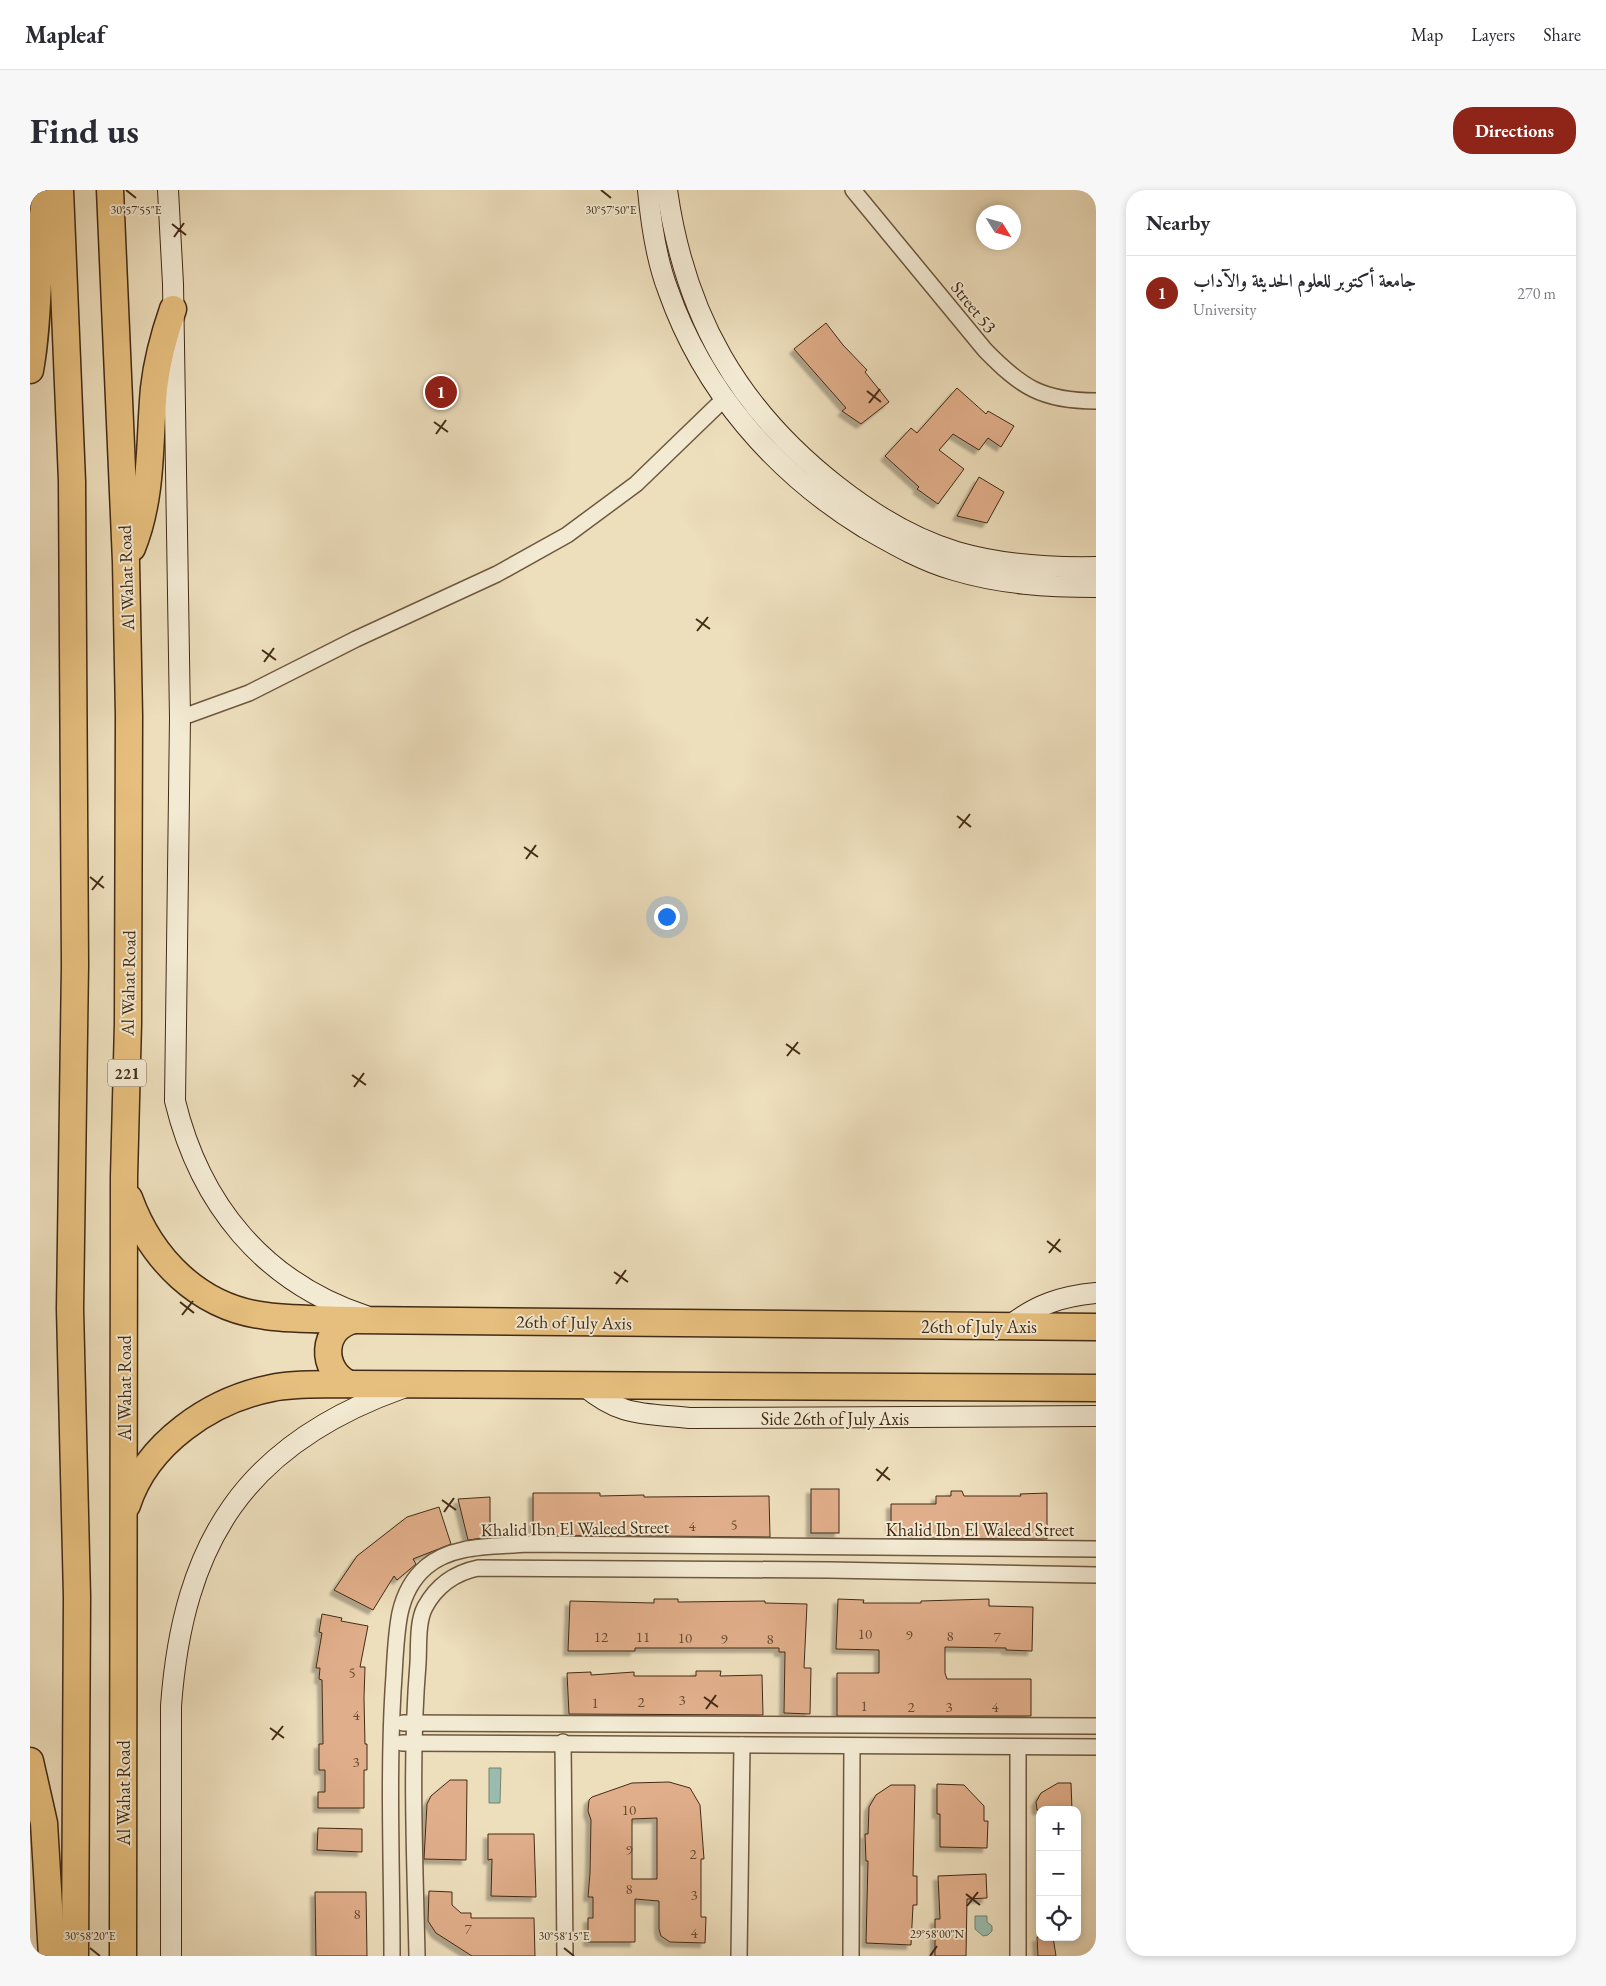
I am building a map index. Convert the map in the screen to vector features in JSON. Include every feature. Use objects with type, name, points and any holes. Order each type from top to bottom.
[{"type":"highway","points":[[30,370],[36,329],[42,225],[47,190]]},
{"type":"highway","points":[[60,190],[72,481],[75,965],[70,1309],[77,1597],[75,1956]]},
{"type":"highway","name":"Al Wahat Road","points":[[110,190],[126,562],[129,870],[124,1177],[124,1956]]},
{"type":"highway","points":[[126,562],[145,502],[157,368],[173,309]]},
{"type":"highway","name":"26th of July Axis","points":[[124,1177],[136,1218],[150,1242],[172,1270],[205,1295],[231,1307],[265,1316],[366,1320],[1096,1327]]},
{"type":"highway","points":[[349,1384],[332,1370],[329,1363],[328,1346],[334,1332],[340,1326],[366,1320]]},
{"type":"highway","points":[[124,1516],[130,1497],[155,1457],[183,1429],[208,1411],[244,1395],[275,1387],[349,1384],[583,1384],[1096,1388]]},
{"type":"highway","points":[[30,1762],[44,1823],[52,1956]]},
{"type":"street","points":[[168,190],[173,309],[180,718],[175,1101],[182,1129],[195,1164],[218,1206],[255,1250],[276,1269],[316,1295],[366,1320]]},
{"type":"street","points":[[648,190],[651,216],[667,289],[681,322],[724,399],[755,438],[802,483],[854,521],[918,556],[951,570],[996,581],[1023,585],[1096,587]]},
{"type":"street","points":[[667,190],[686,275],[711,338],[745,394],[766,422],[814,468],[863,506],[892,524],[924,540],[956,552],[990,560],[1025,565],[1096,567]]},
{"type":"street","name":"Street 53","points":[[853,190],[984,350],[1006,372],[1030,387],[1056,399],[1096,401]]},
{"type":"street","points":[[180,718],[249,693],[356,639],[497,574],[567,535],[636,484],[724,399]]},
{"type":"street","points":[[1008,1327],[1025,1313],[1044,1303],[1065,1297],[1096,1293]]},
{"type":"street","name":"Side 26th of July Axis","points":[[583,1384],[597,1397],[626,1412],[689,1418],[1096,1416]]},
{"type":"street","points":[[171,1956],[172,1683],[184,1616],[203,1560],[215,1533],[234,1504],[260,1471],[279,1454],[306,1434],[340,1414],[413,1385]]},
{"type":"street","name":"Khalid Ibn El Waleed Street","points":[[392,1956],[391,1723],[397,1632],[403,1604],[414,1580],[426,1567],[440,1557],[457,1551],[527,1544],[1096,1549]]},
{"type":"street","points":[[813,1547],[814,1570]]},
{"type":"street","points":[[1078,1574],[1079,1549]]},
{"type":"street","points":[[417,1956],[412,1743],[424,1608],[446,1581],[461,1572],[478,1568],[814,1570],[1096,1575]]},
{"type":"street","points":[[391,1723],[1096,1726]]},
{"type":"street","points":[[563,1742],[566,1956]]},
{"type":"street","points":[[391,1743],[563,1742],[1096,1747]]},
{"type":"street","points":[[739,1956],[742,1745]]},
{"type":"street","points":[[851,1956],[852,1746]]},
{"type":"street","points":[[1018,1747],[1018,1956]]},
{"type":"shaded area","points":[[489,1768],[501,1768],[500,1803],[489,1803]]},
{"type":"shaded area","points":[[975,1916],[987,1916],[987,1922],[992,1926],[992,1931],[988,1935],[983,1936],[975,1929]]},
{"type":"building","points":[[826,323],[843,345],[867,370],[865,372],[889,402],[861,424],[842,411],[846,408],[794,349]]},
{"type":"building","points":[[957,388],[986,414],[988,411],[1014,426],[1001,447],[988,438],[979,450],[953,434],[939,450],[964,469],[938,504],[917,489],[919,487],[885,456],[911,428],[917,433]]},
{"type":"building","points":[[979,477],[1004,492],[987,523],[957,516]]},
{"type":"building","points":[[811,1489],[839,1489],[839,1533],[811,1533]]},
{"type":"building","points":[[951,1491],[962,1491],[964,1496],[1021,1496],[1020,1494],[1047,1493],[1047,1539],[891,1538],[891,1504],[936,1504],[936,1496],[951,1496]]},
{"type":"building","points":[[533,1493],[600,1493],[600,1496],[644,1495],[644,1497],[769,1496],[770,1537],[533,1535]]},
{"type":"building","points":[[490,1497],[490,1537],[468,1540],[458,1499]]},
{"type":"building","points":[[439,1507],[451,1544],[413,1559],[416,1564],[397,1580],[394,1576],[373,1610],[334,1590],[357,1556],[407,1517]]},
{"type":"building","points":[[654,1599],[678,1599],[678,1602],[765,1601],[765,1603],[807,1604],[804,1668],[811,1668],[810,1714],[784,1713],[785,1652],[779,1652],[779,1648],[635,1648],[635,1651],[568,1651],[570,1601],[654,1603]]},
{"type":"building","points":[[838,1599],[864,1600],[863,1603],[921,1603],[921,1601],[989,1599],[989,1606],[1033,1607],[1032,1651],[1006,1650],[1006,1648],[945,1647],[945,1673],[947,1679],[1031,1679],[1031,1716],[837,1716],[837,1673],[879,1673],[879,1650],[836,1649]]},
{"type":"building","points":[[322,1614],[342,1618],[341,1621],[368,1626],[360,1667],[365,1667],[364,1698],[367,1770],[364,1770],[364,1808],[318,1808],[318,1792],[325,1792],[325,1770],[319,1770],[319,1744],[323,1744],[322,1680],[319,1679],[320,1668],[316,1668],[322,1633],[319,1632]]},
{"type":"building","points":[[696,1671],[721,1671],[720,1676],[762,1675],[763,1715],[569,1714],[567,1673],[591,1672],[591,1675],[634,1672],[634,1676],[696,1676]]},
{"type":"building","points":[[450,1780],[467,1780],[466,1860],[424,1859],[427,1804],[431,1796]]},
{"type":"building","points":[[669,1782],[690,1788],[700,1805],[704,1859],[701,1859],[701,1917],[706,1917],[705,1943],[670,1942],[661,1936],[659,1929],[659,1901],[635,1899],[635,1942],[588,1942],[588,1918],[593,1918],[593,1897],[588,1897],[591,1820],[588,1811],[589,1800],[592,1797],[632,1783]],"holes":[[[657,1818],[657,1879],[632,1879],[632,1819]]]},
{"type":"building","points":[[1058,1783],[1071,1783],[1072,1806],[1036,1806],[1036,1802],[1041,1793]]},
{"type":"building","points":[[937,1784],[964,1785],[984,1806],[984,1821],[988,1821],[987,1848],[940,1847],[940,1814],[937,1814]]},
{"type":"building","points":[[891,1785],[915,1785],[913,1876],[917,1876],[917,1905],[913,1905],[911,1945],[866,1943],[868,1861],[866,1861],[865,1834],[868,1834],[869,1807],[876,1795]]},
{"type":"building","points":[[318,1828],[362,1829],[362,1852],[317,1850]]},
{"type":"building","points":[[488,1834],[534,1834],[536,1897],[491,1896],[492,1859],[488,1860]]},
{"type":"building","points":[[986,1874],[987,1898],[967,1899],[966,1956],[935,1956],[935,1919],[940,1919],[938,1876]]},
{"type":"building","points":[[429,1891],[452,1892],[452,1905],[461,1913],[471,1913],[471,1918],[534,1918],[535,1956],[472,1956],[436,1933],[428,1921]]},
{"type":"building","points":[[315,1892],[366,1892],[367,1956],[316,1956]]},
{"type":"building","points":[[1037,1941],[1054,1941],[1056,1956],[1038,1956]]},
{"type":"place","name":"جامعة أكتوبر للعلوم الحديثة والآداب","points":[[441,392]]}]
